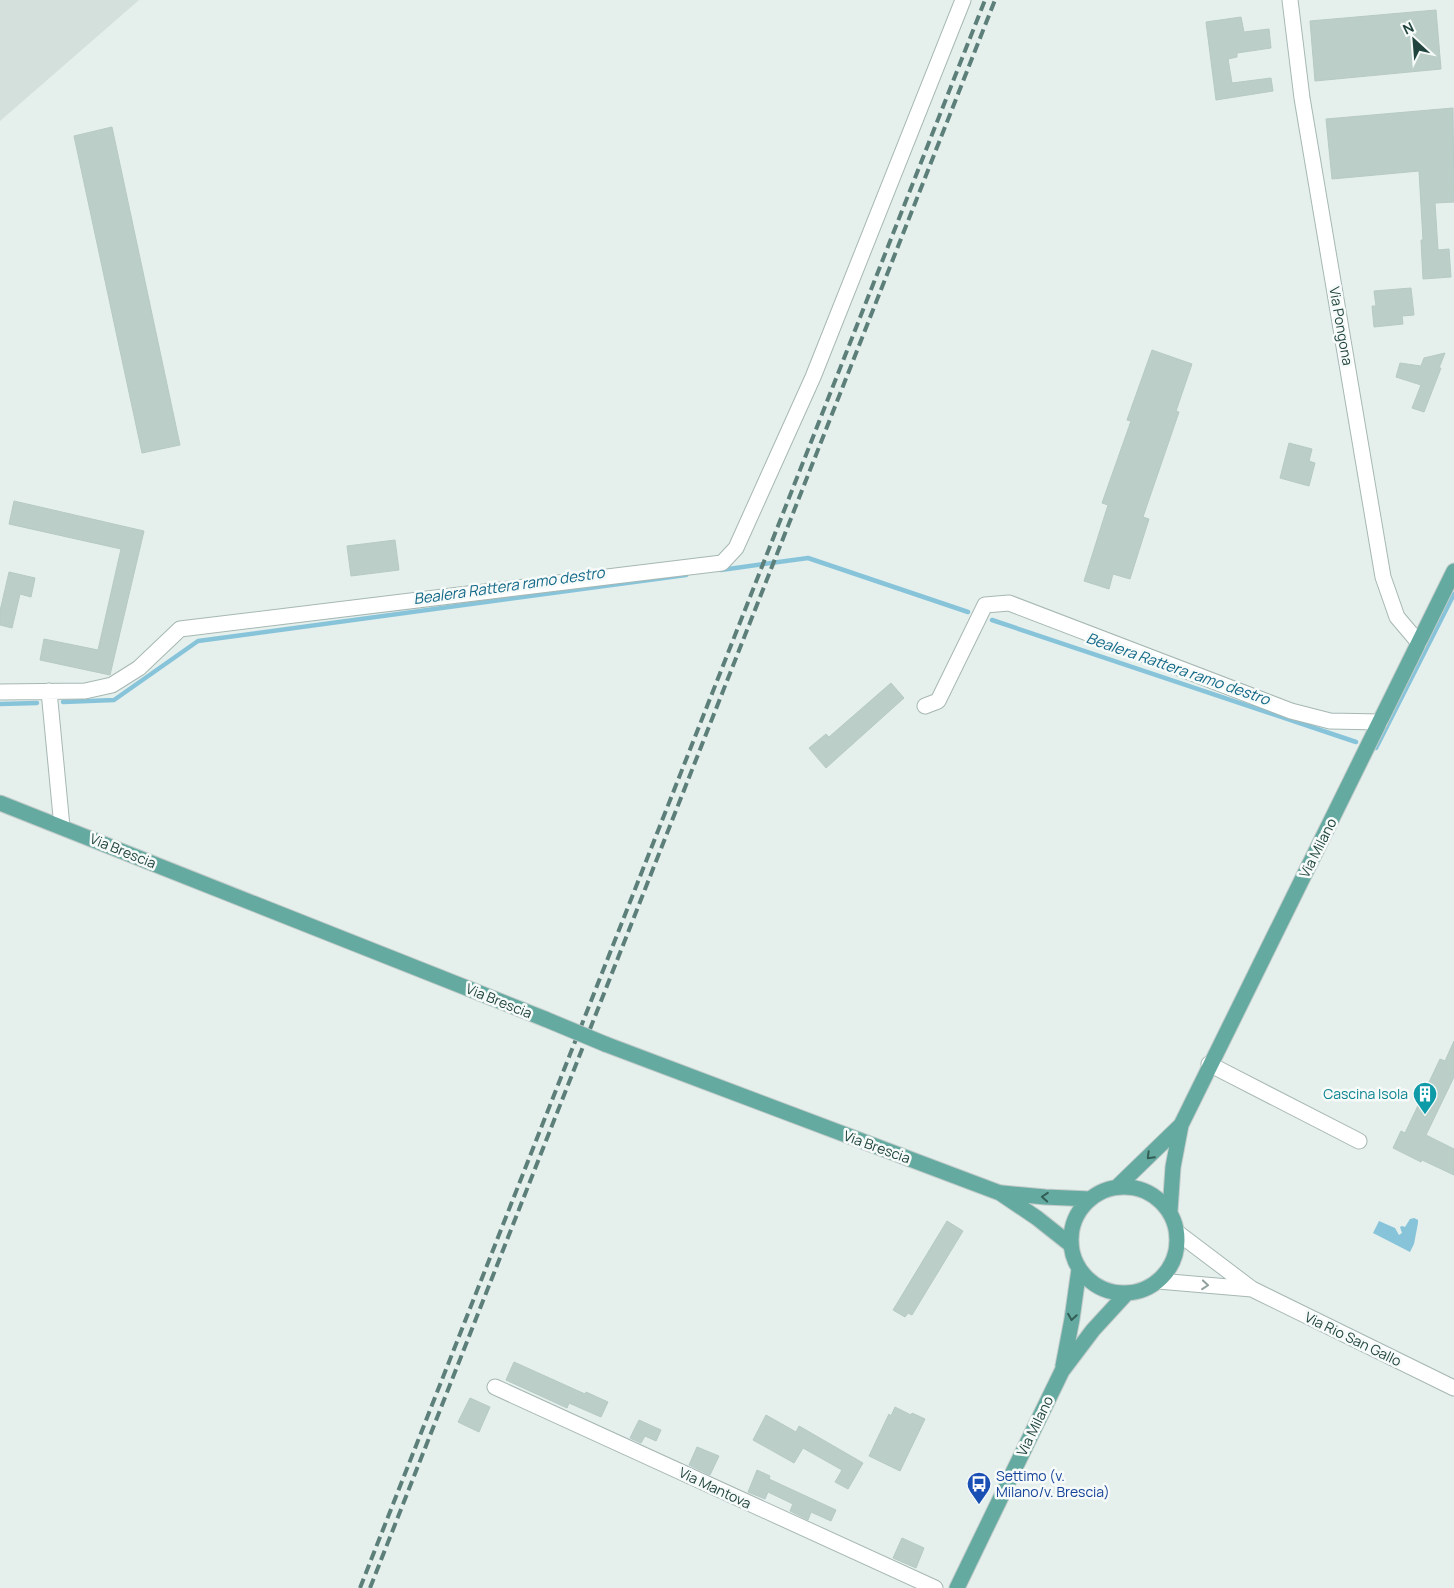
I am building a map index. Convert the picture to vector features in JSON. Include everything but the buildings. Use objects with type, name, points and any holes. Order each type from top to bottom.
[{"type":"main road","name":"Via Milano","points":[[1170,1211],[1173,1167],[1180,1125],[1454,571]]},
{"type":"main road","name":"Via Brescia","points":[[0,803],[605,1044],[1000,1193]]},
{"type":"main road","name":"Via Milano","points":[[1117,1187],[1180,1125]]},
{"type":"main road","points":[[1117,1187],[1132,1187],[1147,1191],[1160,1199],[1170,1211],[1178,1233],[1177,1251],[1170,1268],[1158,1281],[1144,1290],[1127,1293],[1113,1292],[1100,1287],[1088,1280],[1079,1269],[1074,1258],[1071,1246],[1072,1228],[1079,1212],[1090,1199],[1103,1191],[1117,1187]]},
{"type":"main road","points":[[1000,1193],[1090,1199]]},
{"type":"main road","points":[[1000,1193],[1037,1218],[1071,1246]]},
{"type":"main road","name":"Via Milano","points":[[1062,1371],[1079,1269]]},
{"type":"main road","name":"Via Milano","points":[[957,1588],[1062,1371],[1094,1330],[1127,1293]]},
{"type":"street","points":[[0,692],[86,691],[112,685],[139,668],[180,629],[722,563],[736,548],[813,377],[963,0]]},
{"type":"street","name":"Via Pongona","points":[[1290,0],[1302,98],[1383,578],[1397,617],[1419,643]]},
{"type":"street","points":[[925,706],[938,701],[985,605],[1009,603],[1291,711],[1330,721],[1380,722]]},
{"type":"street","points":[[49,691],[62,827]]},
{"type":"street","points":[[1209,1064],[1359,1141]]},
{"type":"street","name":"Via Rio San Gallo","points":[[1178,1233],[1252,1289],[1454,1388]]},
{"type":"street","name":"Via Rio San Gallo","points":[[1158,1281],[1252,1289]]},
{"type":"street","name":"Via Mantova","points":[[495,1388],[935,1588]]},
{"type":"shaded area","points":[[0,0],[139,0],[0,121]]},
{"type":"water","points":[[1410,1219],[1418,1220],[1418,1223],[1414,1244],[1410,1252],[1373,1233],[1379,1221],[1395,1228],[1399,1235],[1402,1233],[1400,1227],[1405,1227]]},
{"type":"waterway","name":"Bealera Rattera ramo destro","points":[[721,570],[808,558],[968,612]]},
{"type":"waterway","name":"Bealera Rattera ramo destro","points":[[63,702],[114,700],[198,641],[686,575]]},
{"type":"waterway","name":"Bealera Rattera ramo destro","points":[[1376,748],[1454,594]]},
{"type":"waterway","name":"Bealera Rattera ramo destro","points":[[992,620],[1356,742]]},
{"type":"waterway","name":"Bealera Rattera ramo destro","points":[[0,704],[37,703]]},
{"type":"railway","points":[[360,1588],[985,0]]},
{"type":"railway","points":[[370,1588],[995,0]]},
{"type":"place","name":"Cascina Isola","points":[[1425,1115]]},
{"type":"place","name":"Settimo (v. Milano/v. Brescia)","points":[[979,1505]]}]
